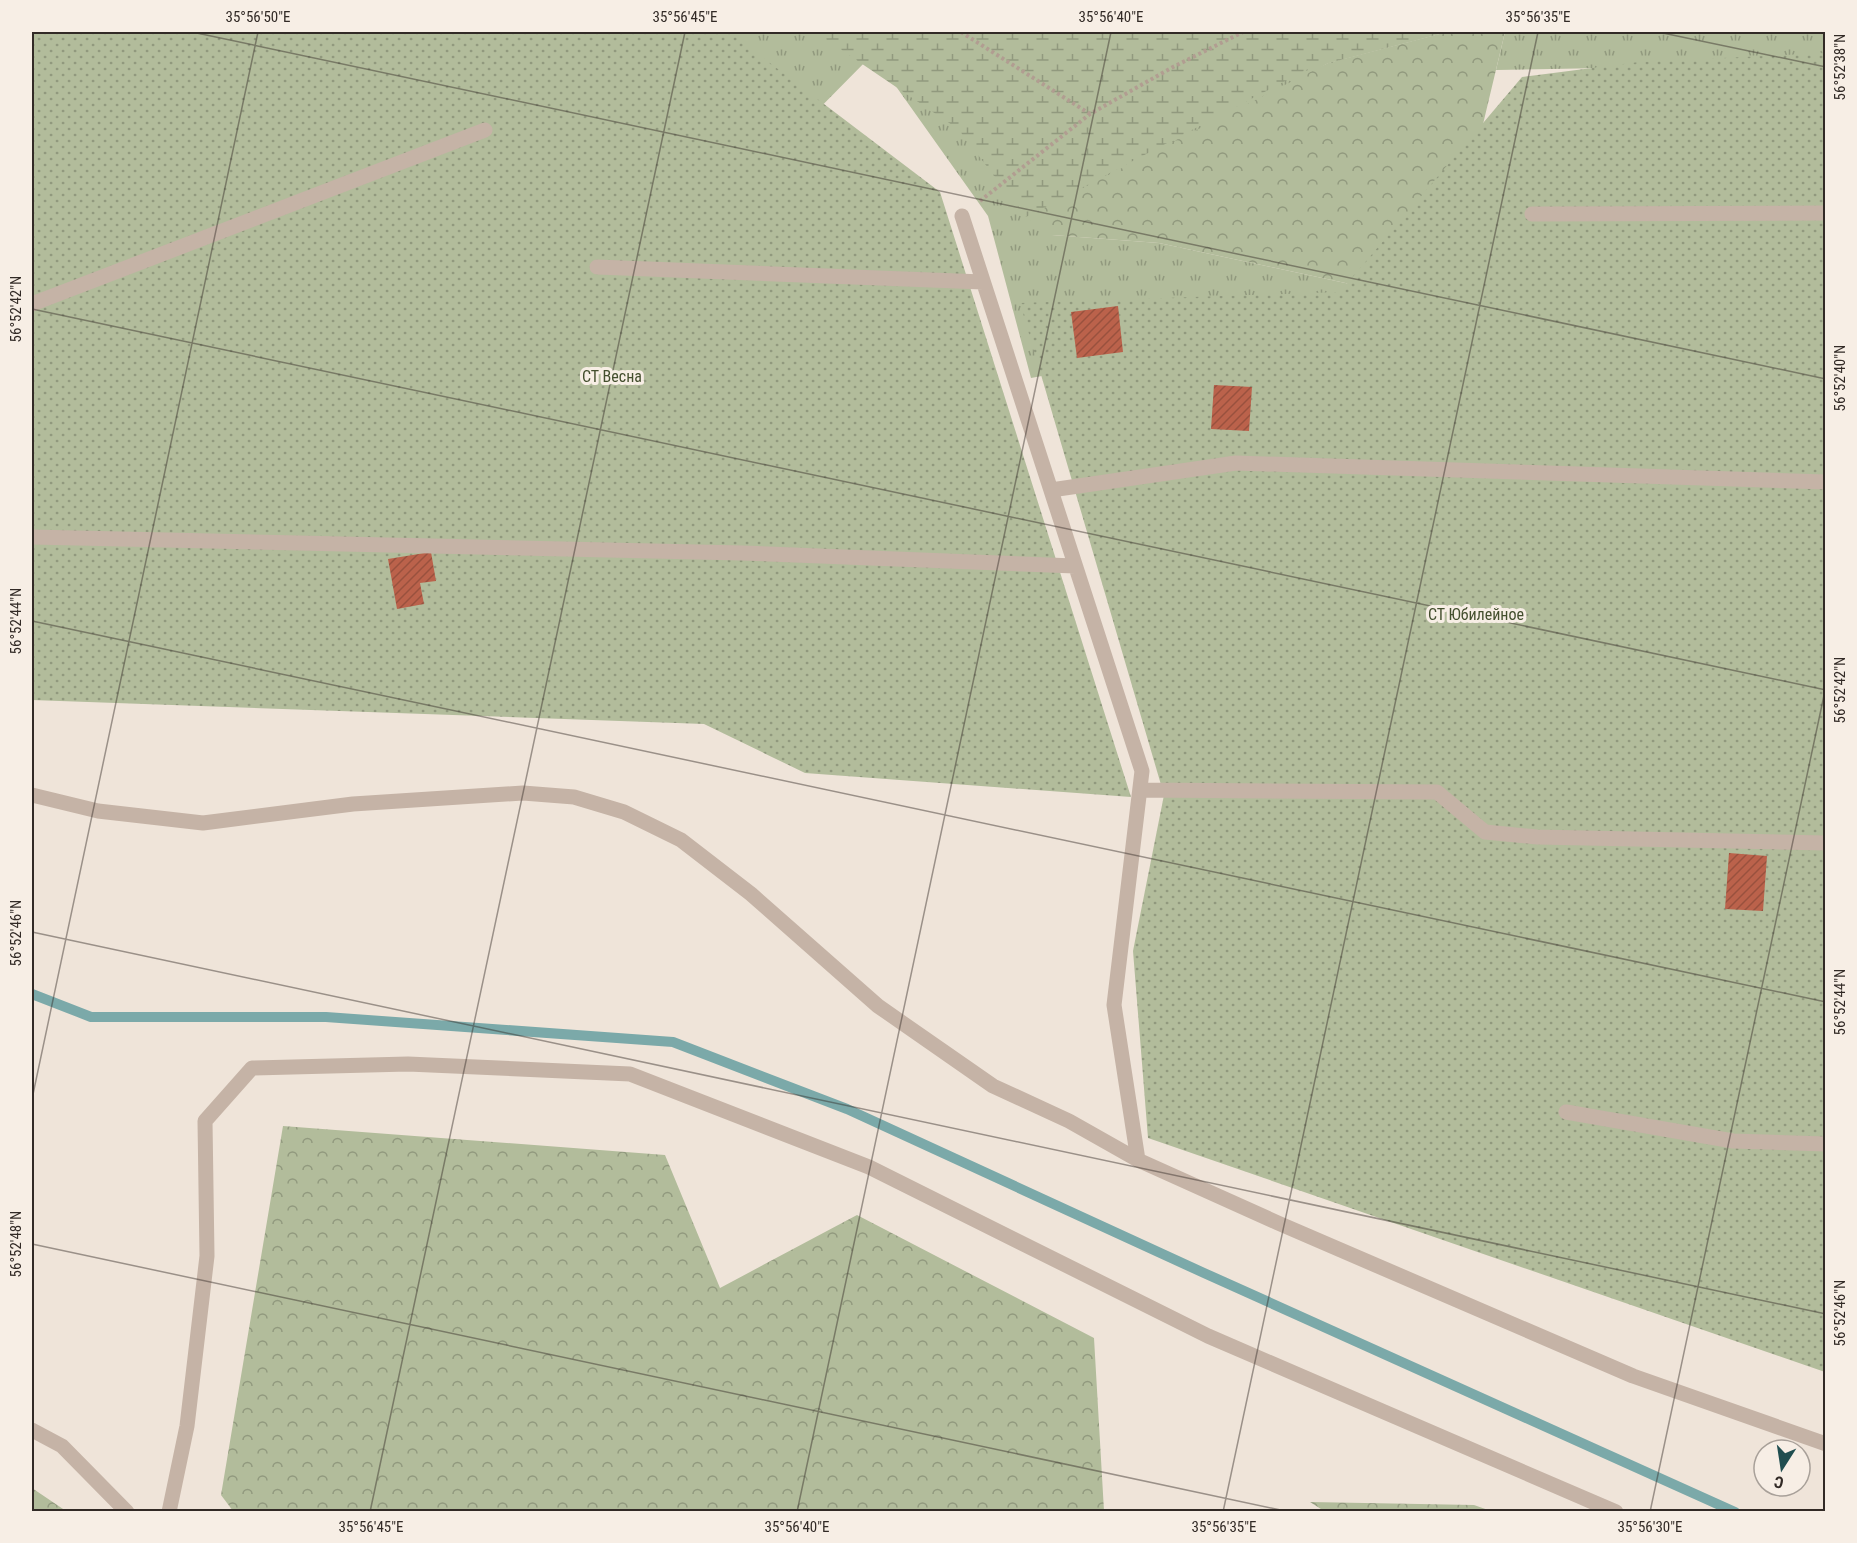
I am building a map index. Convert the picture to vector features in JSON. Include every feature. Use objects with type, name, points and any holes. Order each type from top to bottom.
[{"type":"street","points":[[32,304],[485,130]]},
{"type":"street","points":[[1532,214],[1826,213]]},
{"type":"street","points":[[962,216],[1142,771],[1114,1005],[1138,1160]]},
{"type":"street","points":[[597,267],[983,282]]},
{"type":"street","points":[[1051,490],[1236,463],[1826,482]]},
{"type":"street","points":[[32,537],[742,552],[1075,566]]},
{"type":"street","points":[[1140,790],[1437,792],[1485,832],[1537,837],[1826,843]]},
{"type":"street","points":[[32,795],[98,811],[203,823],[353,804],[523,793],[574,797],[624,812],[681,840],[751,894],[878,1006],[993,1086],[1070,1121],[1138,1160],[1633,1376],[1826,1444]]},
{"type":"street","points":[[169,1512],[187,1426],[207,1256],[205,1121],[252,1068],[408,1064],[630,1074],[869,1167],[1208,1336],[1616,1512]]},
{"type":"street","points":[[1566,1112],[1733,1141],[1826,1144]]},
{"type":"street","points":[[32,1430],[62,1446],[127,1512]]},
{"type":"path","points":[[962,32],[1090,114]]},
{"type":"path","points":[[962,216],[1090,114],[1173,67],[1243,32]]},
{"type":"green space","name":"СТ Весна","points":[[32,32],[729,32],[940,192],[1131,797],[805,773],[704,724],[32,700]]},
{"type":"green space","points":[[653,32],[1447,32],[1328,63],[1052,235],[1159,243],[1438,303],[1031,378],[988,216],[873,54],[796,132]]},
{"type":"green space","points":[[815,32],[1447,32],[1310,68],[1026,217],[958,129]]},
{"type":"green space","points":[[1447,32],[1505,32],[1438,303],[1159,243],[1052,235],[1026,217],[1328,63]]},
{"type":"green space","points":[[1505,32],[1825,32],[1825,64],[1496,70]]},
{"type":"green space","name":"СТ Юбилейное","points":[[1825,53],[1825,1372],[1148,1138],[1133,951],[1164,795],[1020,303],[1340,292],[1522,77],[1639,62]]},
{"type":"green space","points":[[283,1126],[665,1155],[720,1288],[857,1215],[1094,1338],[1104,1511],[233,1511],[221,1495]]},
{"type":"green space","points":[[32,1488],[66,1511],[32,1511]]},
{"type":"green space","points":[[1310,1502],[1474,1505],[1491,1511],[1324,1511]]},
{"type":"building","points":[[1118,306],[1123,352],[1077,358],[1071,312]]},
{"type":"building","points":[[1214,385],[1252,387],[1249,431],[1211,429]]},
{"type":"building","points":[[431,552],[436,581],[420,583],[424,604],[397,609],[388,559]]},
{"type":"building","points":[[1729,853],[1767,856],[1763,911],[1725,909]]},
{"type":"waterway","points":[[32,994],[91,1017],[326,1017],[673,1042],[847,1109],[1204,1273],[1735,1512]]}]
